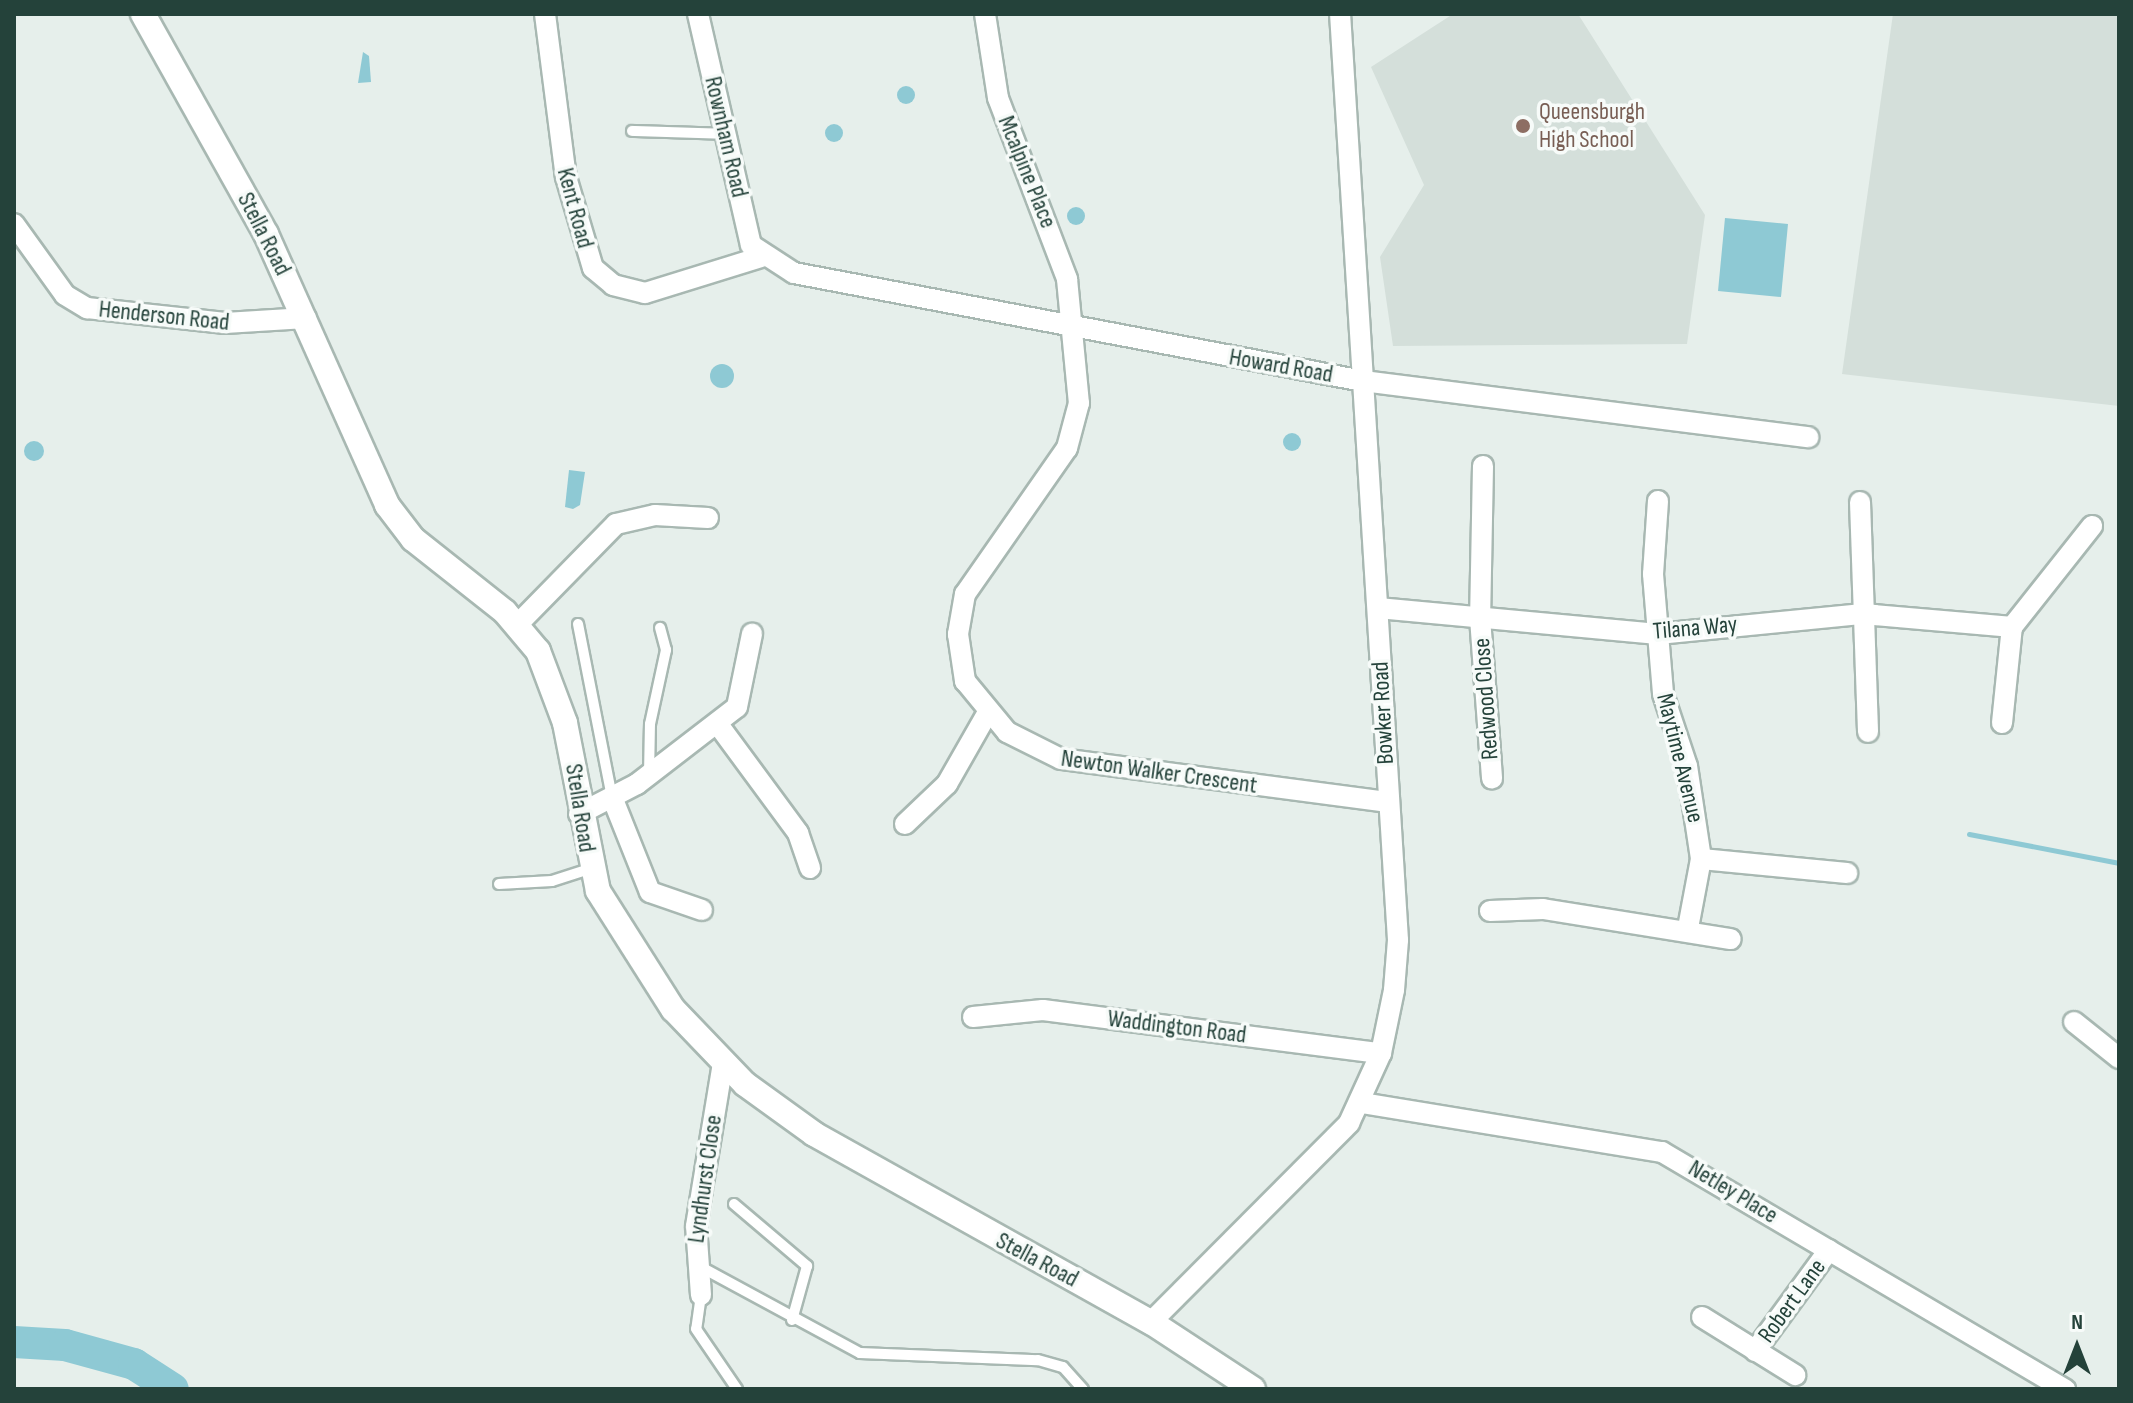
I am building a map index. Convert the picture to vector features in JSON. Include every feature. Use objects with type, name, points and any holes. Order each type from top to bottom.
[{"type":"main road","name":"Stella Road","points":[[143,14],[306,318],[399,523],[518,624],[555,690],[590,869],[638,964],[723,1063],[835,1148],[1151,1322],[1253,1389]]},
{"type":"street","name":"Kent Road","points":[[545,14],[566,177],[593,268],[613,285],[645,293],[761,257]]},
{"type":"street","name":"Rownham Road","points":[[698,14],[746,228],[761,257]]},
{"type":"street","name":"Mcalpine Place","points":[[985,14],[998,98],[1056,248],[1077,328]]},
{"type":"street","name":"Bowker Road","points":[[1151,1322],[1332,1145],[1362,1103],[1381,1053],[1398,963],[1340,14]]},
{"type":"street","name":"Henderson Road","points":[[14,224],[65,295],[87,308],[225,323],[306,318]]},
{"type":"street","name":"Howard Road","points":[[761,257],[794,273],[1363,381],[1808,437]]},
{"type":"street","name":"Newton Walker Crescent","points":[[1077,328],[1079,403],[1067,448],[975,572],[961,605],[965,681],[988,712],[1023,744],[1061,759],[1388,802]]},
{"type":"street","name":"Redwood Close","points":[[1483,466],[1480,618],[1492,779]]},
{"type":"street","name":"Maytime Avenue","points":[[1658,501],[1658,634],[1663,694],[1687,766],[1701,859],[1688,928]]},
{"type":"street","points":[[1860,502],[1868,732]]},
{"type":"street","points":[[518,624],[616,524],[655,515],[708,518]]},
{"type":"street","points":[[2002,723],[2012,627],[2092,526]]},
{"type":"street","name":"Tilana Way","points":[[1378,608],[1658,634],[1863,614],[2012,627]]},
{"type":"street","points":[[579,814],[649,776],[742,700],[752,634]]},
{"type":"street","points":[[905,824],[947,784],[988,712]]},
{"type":"street","points":[[717,723],[798,833],[810,868]]},
{"type":"street","points":[[612,797],[650,892],[702,910]]},
{"type":"street","points":[[1701,859],[1847,873]]},
{"type":"street","points":[[1490,911],[1543,909],[1688,928],[1731,939]]},
{"type":"street","name":"Waddington Road","points":[[973,1017],[1043,1010],[1381,1053]]},
{"type":"street","points":[[2074,1022],[2119,1058]]},
{"type":"street","name":"Lyndhurst Close","points":[[701,1295],[694,1263],[723,1063]]},
{"type":"street","name":"Netley Place","points":[[1362,1103],[1662,1152],[2065,1389]]},
{"type":"street","name":"Robert Lane","points":[[1755,1351],[1829,1250]]},
{"type":"street","name":"Robert Lane","points":[[1702,1317],[1795,1375]]},
{"type":"lane","points":[[632,131],[725,134]]},
{"type":"lane","points":[[578,624],[612,797]]},
{"type":"lane","points":[[649,776],[650,724],[666,650],[660,628]]},
{"type":"lane","points":[[499,884],[552,881],[590,869]]},
{"type":"lane","points":[[734,1204],[807,1266],[792,1320]]},
{"type":"lane","points":[[694,1263],[792,1320],[876,1356],[1054,1363],[1083,1389]]},
{"type":"lane","points":[[701,1295],[696,1329],[737,1389]]},
{"type":"shaded area","name":"Queensburgh High School","points":[[1453,14],[1578,14],[1705,215],[1687,344],[1393,346],[1380,257],[1424,185],[1371,67]]},
{"type":"shaded area","points":[[1893,14],[2119,16],[2119,406],[1842,374]]},
{"type":"water","points":[[363,52],[369,56],[371,82],[358,83]]},
{"type":"water","points":[[906,86],[915,95],[906,104],[897,95]]},
{"type":"water","points":[[834,124],[843,133],[834,142],[825,133]]},
{"type":"water","points":[[1076,207],[1085,216],[1076,225],[1067,216]]},
{"type":"water","points":[[1725,218],[1788,224],[1781,297],[1718,291]]},
{"type":"water","points":[[722,364],[731,367],[734,376],[731,385],[722,388],[713,385],[710,376],[713,367]]},
{"type":"water","points":[[1288,433],[1296,433],[1301,442],[1299,449],[1288,451],[1283,446],[1283,438]]},
{"type":"water","points":[[30,441],[38,441],[44,451],[38,461],[30,461],[24,455],[24,447]]},
{"type":"water","points":[[569,470],[585,472],[580,505],[573,509],[565,507]]},
{"type":"waterway","points":[[1969,834],[2119,863]]},
{"type":"waterway","points":[[14,1342],[65,1345],[134,1364],[173,1389]]},
{"type":"place","name":"Queensburgh High School","points":[[1523,126]]}]
